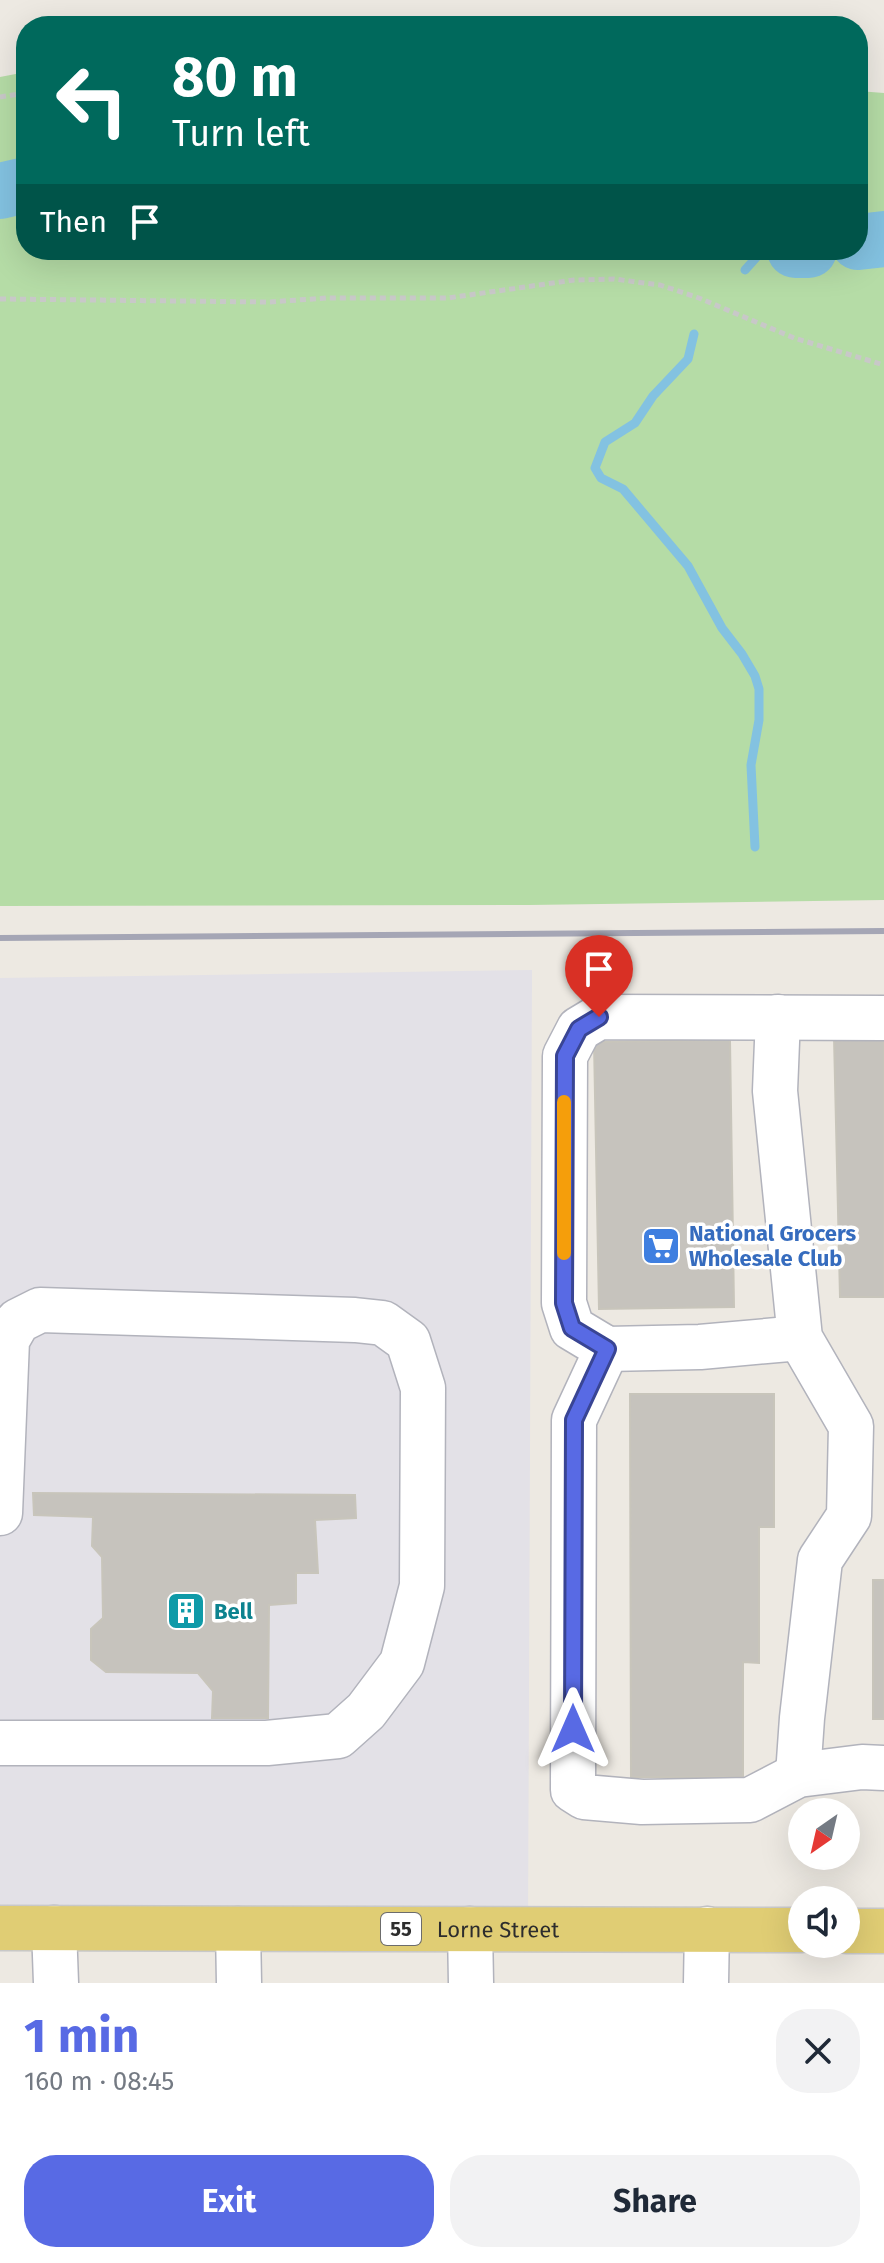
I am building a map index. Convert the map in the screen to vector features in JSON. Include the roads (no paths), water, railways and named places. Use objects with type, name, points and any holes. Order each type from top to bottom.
[{"type":"main road","name":"Lorne Street","points":[[0,1928],[788,1930]]},
{"type":"main road","points":[[860,1931],[884,1931]]},
{"type":"street","points":[[800,1338],[700,1347],[607,1349],[572,1328],[564,1303],[565,1056],[579,1029],[599,1017],[884,1018]]},
{"type":"street","points":[[778,1017],[775,1091],[800,1338],[867,1426],[866,1516],[820,1560],[798,1775]]},
{"type":"street","points":[[0,1513],[7,1340],[18,1321],[40,1310],[355,1320],[383,1323],[408,1341],[423,1388],[422,1586],[402,1663],[366,1711],[338,1736],[267,1743],[0,1743]]},
{"type":"street","points":[[607,1349],[574,1420],[573,1790],[584,1797],[642,1802],[750,1800],[798,1775],[862,1767],[884,1768]]},
{"type":"street","points":[[54,1928],[56,1983]]},
{"type":"street","points":[[238,1929],[239,1983]]},
{"type":"street","points":[[470,1929],[471,1983]]},
{"type":"street","points":[[706,1983],[707,1929]]},
{"type":"waterway","points":[[0,191],[16,187]]},
{"type":"waterway","points":[[868,241],[884,239]]},
{"type":"waterway","points":[[745,270],[754,260]]},
{"type":"waterway","points":[[694,334],[688,359],[653,396],[635,423],[605,442],[595,468],[601,478],[623,489],[688,566],[722,628],[755,676],[759,689],[759,720],[751,765],[755,847]]},
{"type":"railway","points":[[0,938],[884,931]]},
{"type":"place","name":"National Grocers Wholesale Club","points":[[661,1246]]},
{"type":"place","name":"Bell","points":[[186,1611]]}]
